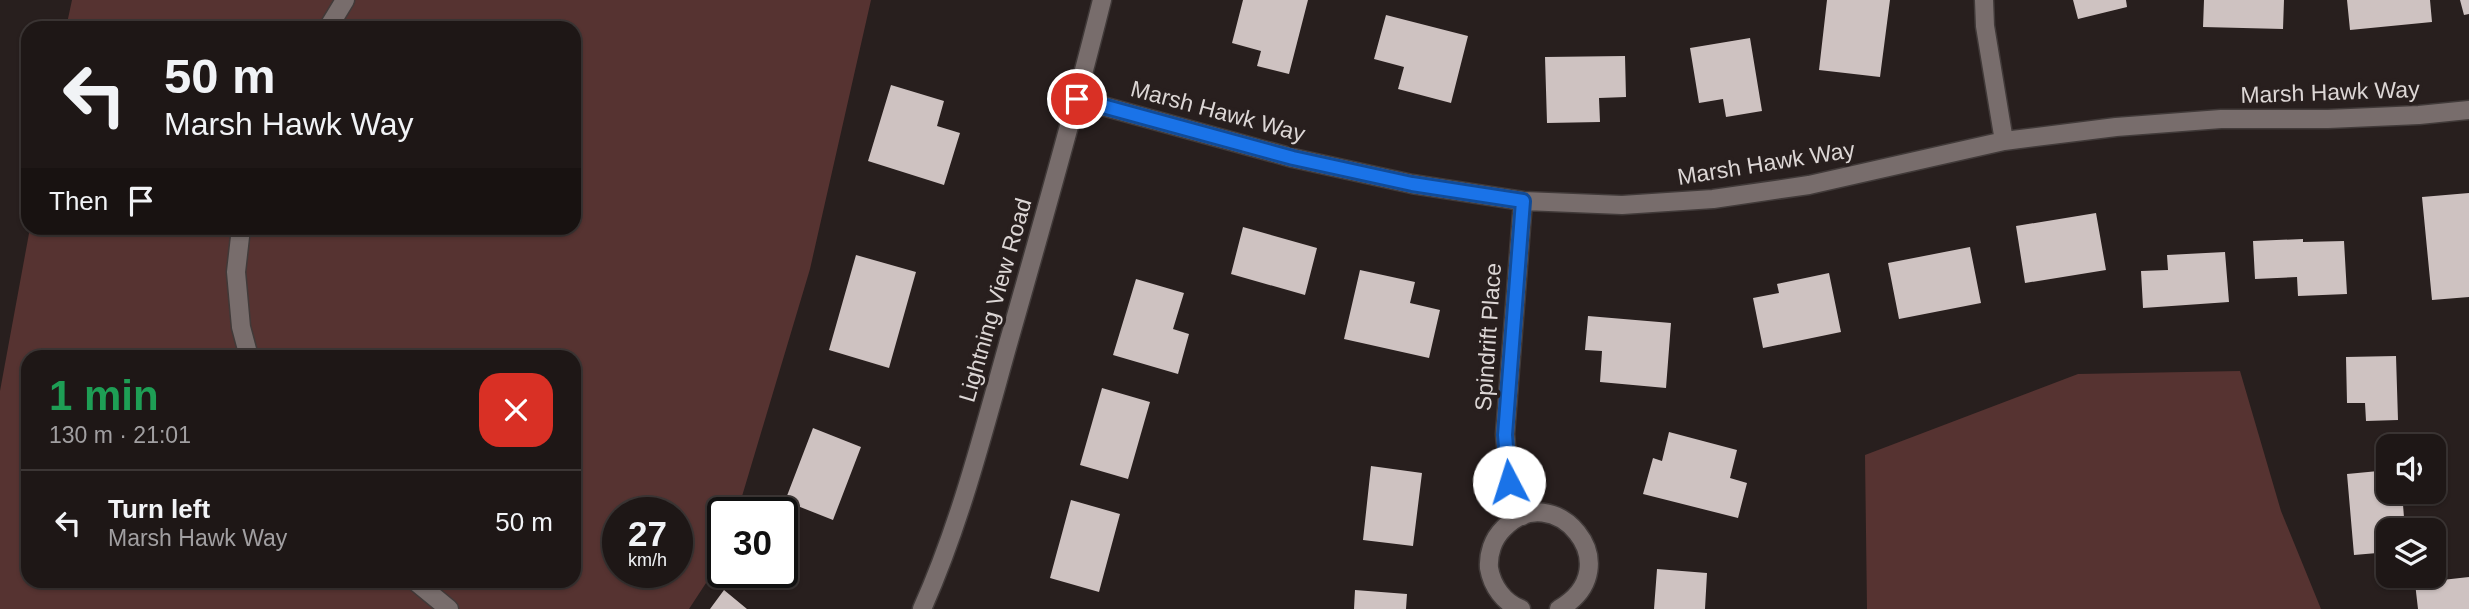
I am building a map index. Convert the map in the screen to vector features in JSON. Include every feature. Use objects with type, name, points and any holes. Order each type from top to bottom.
[{"type":"street","points":[[332,21],[345,0]]},
{"type":"street","name":"Lightning View Road","points":[[922,609],[941,567],[972,472],[1077,99],[1102,0]]},
{"type":"street","points":[[1984,0],[1985,26],[2004,141]]},
{"type":"street","name":"Marsh Hawk Way","points":[[1077,99],[1293,158],[1412,184],[1523,201],[1622,205],[1713,199],[1809,185],[2004,141],[2116,127],[2221,119],[2419,115],[2469,110]]},
{"type":"street","name":"Spindrift Place","points":[[1522,516],[1509,482],[1505,435],[1523,201]]},
{"type":"street","points":[[241,235],[236,272],[247,350]]},
{"type":"street","points":[[1521,609],[1513,606],[1501,595],[1492,582],[1489,566],[1491,550],[1497,536],[1508,524],[1522,516],[1539,512],[1570,524],[1582,536],[1589,552],[1589,569],[1584,585],[1574,599],[1559,609]]},
{"type":"street","points":[[424,588],[449,609]]},
{"type":"shaded area","points":[[72,0],[871,0],[810,269],[742,497],[707,497],[707,581],[689,609],[0,609],[0,391],[29,235],[581,235],[581,21],[68,21]]},
{"type":"shaded area","points":[[2240,371],[2281,511],[2321,609],[1867,609],[1865,455],[2078,374]]},
{"type":"building","points":[[1243,0],[1308,0],[1289,74],[1257,66],[1261,51],[1232,43]]},
{"type":"building","points":[[1827,0],[1890,0],[1880,77],[1819,70]]},
{"type":"building","points":[[2073,0],[2126,0],[2127,7],[2078,19]]},
{"type":"building","points":[[2204,0],[2284,0],[2283,29],[2203,27]]},
{"type":"building","points":[[2347,0],[2430,0],[2432,22],[2350,30]]},
{"type":"building","points":[[2460,0],[2469,0],[2469,14],[2464,15]]},
{"type":"building","points":[[1386,15],[1468,36],[1451,103],[1398,89],[1404,67],[1374,59]]},
{"type":"building","points":[[1750,38],[1762,111],[1726,117],[1723,99],[1699,103],[1690,48]]},
{"type":"building","points":[[1625,56],[1626,97],[1599,98],[1600,122],[1547,123],[1545,57]]},
{"type":"building","points":[[891,85],[944,101],[937,126],[960,133],[944,185],[868,161]]},
{"type":"building","points":[[2469,193],[2469,297],[2432,300],[2422,197]]},
{"type":"building","points":[[2096,213],[2106,270],[2025,283],[2016,226]]},
{"type":"building","points":[[1243,227],[1317,248],[1305,295],[1231,274]]},
{"type":"building","points":[[2303,239],[2303,242],[2344,241],[2347,294],[2298,296],[2297,277],[2255,279],[2253,241]]},
{"type":"building","points":[[1970,247],[1981,303],[1899,319],[1888,263]]},
{"type":"building","points":[[2225,252],[2229,302],[2143,308],[2141,271],[2168,270],[2167,255]]},
{"type":"building","points":[[856,255],[916,272],[889,368],[829,350]]},
{"type":"building","points":[[1360,270],[1415,282],[1410,303],[1440,310],[1429,358],[1344,339]]},
{"type":"building","points":[[1829,273],[1841,332],[1763,348],[1753,298],[1779,293],[1777,284]]},
{"type":"building","points":[[1136,279],[1184,293],[1173,329],[1189,334],[1178,374],[1113,355]]},
{"type":"building","points":[[1588,316],[1671,323],[1666,388],[1600,382],[1602,351],[1585,350]]},
{"type":"building","points":[[2396,356],[2398,420],[2366,421],[2365,403],[2347,403],[2346,357]]},
{"type":"building","points":[[1102,388],[1150,402],[1128,479],[1080,465]]},
{"type":"building","points":[[813,428],[861,447],[833,520],[798,506],[798,497],[787,497]]},
{"type":"building","points":[[1669,432],[1737,450],[1730,478],[1747,483],[1738,518],[1643,494],[1653,458],[1662,461]]},
{"type":"building","points":[[1371,466],[1422,473],[1413,546],[1363,540]]},
{"type":"building","points":[[2376,471],[2376,504],[2403,504],[2404,518],[2376,518],[2376,553],[2354,555],[2347,474]]},
{"type":"building","points":[[1071,500],[1120,514],[1099,592],[1050,578]]},
{"type":"building","points":[[1657,569],[1707,573],[1705,609],[1654,609]]},
{"type":"building","points":[[2469,577],[2469,609],[2418,609],[2416,588],[2446,588],[2446,580]]},
{"type":"building","points":[[724,590],[747,609],[710,609]]},
{"type":"building","points":[[1355,590],[1407,594],[1406,609],[1354,609]]},
{"type":"route","points":[[1077,99],[1293,158],[1412,184],[1523,201],[1505,435],[1509,482]]}]
